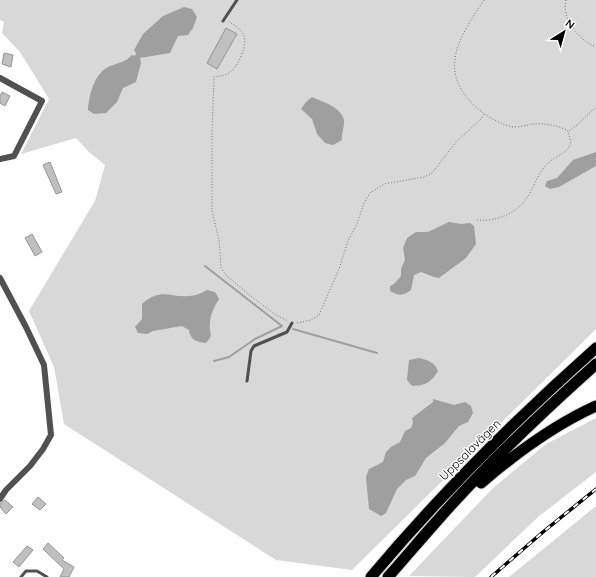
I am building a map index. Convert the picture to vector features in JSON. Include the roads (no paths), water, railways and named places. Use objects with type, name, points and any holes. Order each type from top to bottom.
[{"type":"highway","points":[[571,370],[596,343]]},
{"type":"highway","name":"Uppsalavägen","points":[[371,577],[465,473],[571,370],[596,348]]},
{"type":"highway","name":"Uppsalavägen","points":[[388,577],[436,521],[510,445],[596,364]]},
{"type":"highway","points":[[436,521],[518,453],[552,429],[596,406]]},
{"type":"street","points":[[0,78],[42,101],[14,156],[0,159]]},
{"type":"street","points":[[0,278],[26,326],[44,365],[51,435],[43,449],[30,466],[6,490],[0,499]]},
{"type":"lane","points":[[224,20],[237,0]]},
{"type":"lane","points":[[247,381],[251,351],[254,346],[287,332],[292,323]]},
{"type":"lane","points":[[21,577],[26,571],[37,571],[47,577]]},
{"type":"waterway","points":[[205,266],[282,326],[255,339],[229,357],[214,361]]},
{"type":"waterway","points":[[293,329],[377,353]]},
{"type":"railway","points":[[491,577],[596,489]]}]
